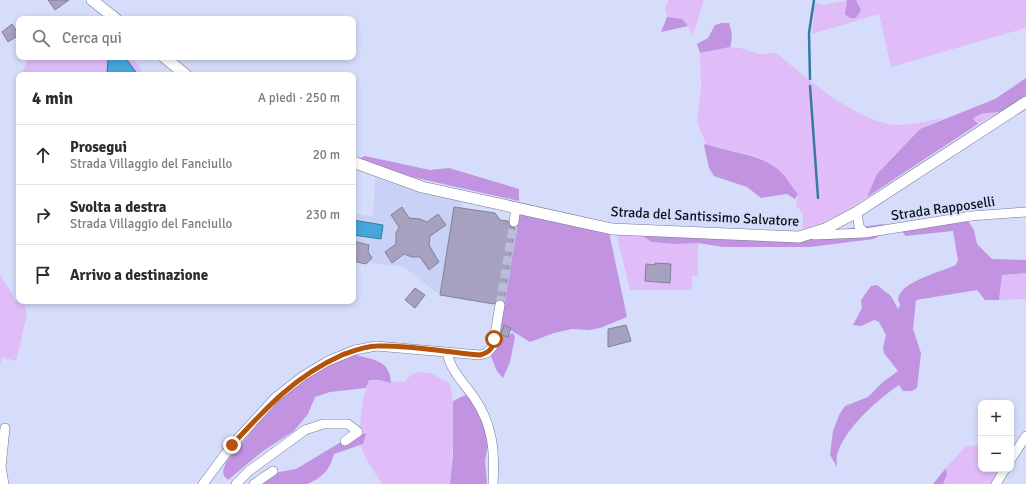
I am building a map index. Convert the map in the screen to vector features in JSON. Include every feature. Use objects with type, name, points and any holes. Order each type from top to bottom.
[{"type":"street","points":[[92,0],[112,16]]},
{"type":"street","points":[[168,60],[182,72]]},
{"type":"street","name":"Strada del Santissimo Salvatore","points":[[356,163],[422,187],[612,228],[793,237],[810,235],[857,212],[1026,102]]},
{"type":"street","points":[[514,222],[516,208]]},
{"type":"street","points":[[857,212],[859,227],[865,233]]},
{"type":"street","name":"Strada Rapposelli","points":[[810,235],[865,233],[971,216],[1026,212]]},
{"type":"street","points":[[203,484],[232,445],[275,398],[303,376],[328,361],[355,350],[376,346],[480,355],[488,353],[493,346],[500,305]]},
{"type":"street","points":[[447,352],[449,362],[475,399],[485,416],[490,429],[494,452],[493,484]]},
{"type":"street","points":[[236,484],[249,471],[305,430],[323,424],[348,424],[358,432],[345,441]]},
{"type":"street","points":[[4,484],[0,467],[5,428]]},
{"type":"street","points":[[1014,454],[1026,436]]},
{"type":"street","points":[[254,484],[273,471]]},
{"type":"street","points":[[996,484],[1003,472]]},
{"type":"shaded area","points":[[669,0],[704,0],[693,35],[686,24],[680,20],[667,17],[665,8]]},
{"type":"shaded area","points":[[847,0],[846,4],[856,18],[861,10],[856,0],[1026,0],[1026,28],[891,67],[879,14],[812,34],[815,3],[824,5]]},
{"type":"shaded area","points":[[847,0],[856,0],[861,10],[856,18],[850,18],[845,14]]},
{"type":"shaded area","points":[[667,17],[682,19],[688,26],[661,32]]},
{"type":"shaded area","points":[[729,23],[731,29],[732,41],[730,47],[700,53],[697,44],[708,38],[715,25]]},
{"type":"shaded area","points":[[730,47],[740,48],[760,54],[777,53],[802,75],[833,98],[866,116],[882,122],[897,125],[910,124],[946,117],[920,129],[877,174],[867,197],[846,211],[818,225],[803,229],[803,214],[796,205],[798,194],[781,172],[761,158],[706,144],[697,122],[701,86],[700,53]]},
{"type":"shaded area","points":[[28,60],[108,60],[107,72],[22,72]]},
{"type":"shaded area","points":[[127,60],[133,60],[139,66],[142,72],[136,72]]},
{"type":"shaded area","points":[[1026,78],[1026,95],[1017,102],[1004,110],[984,113],[977,116],[973,119],[978,124],[867,197],[877,174],[920,129],[995,99]]},
{"type":"shaded area","points":[[1001,111],[978,124],[974,122],[973,119],[982,112]]},
{"type":"shaded area","points":[[706,144],[755,157],[773,165],[781,172],[798,194],[795,199],[787,194],[761,198],[747,187],[714,176],[709,168],[704,145]]},
{"type":"shaded area","points":[[365,156],[430,170],[449,168],[519,189],[519,201],[403,175],[358,159]]},
{"type":"shaded area","points":[[375,178],[460,201],[463,208],[500,220],[516,222],[503,305],[440,295],[404,267],[356,260],[356,214],[373,216]]},
{"type":"shaded area","points":[[519,214],[609,232],[627,317],[600,328],[589,330],[572,329],[554,333],[530,342],[504,326],[508,335],[513,333],[515,337],[510,362],[503,378],[497,371],[490,354],[501,324]]},
{"type":"shaded area","points":[[968,221],[974,230],[977,244],[992,259],[1026,260],[1026,273],[1002,275],[999,300],[985,300],[977,290],[916,300],[913,329],[921,353],[917,388],[912,391],[903,391],[899,385],[872,406],[854,425],[841,445],[837,456],[837,467],[830,455],[833,431],[839,415],[845,406],[868,397],[883,382],[898,371],[884,353],[883,347],[886,335],[879,322],[874,320],[861,326],[853,325],[862,308],[861,300],[871,286],[877,285],[891,296],[898,309],[900,305],[898,299],[906,287],[922,278],[956,265],[958,260],[953,231],[906,236],[899,229]]},
{"type":"shaded area","points":[[884,224],[884,233],[874,239],[810,247],[723,247],[698,243],[675,244],[651,242],[640,234],[775,238]]},
{"type":"shaded area","points":[[616,233],[640,234],[651,242],[675,244],[698,243],[698,276],[692,276],[692,290],[630,290]]},
{"type":"shaded area","points":[[1026,273],[1026,299],[999,300],[1002,275]]},
{"type":"shaded area","points":[[0,274],[14,297],[13,298],[16,300],[16,304],[22,304],[25,306],[27,315],[16,361],[2,357],[0,365]]},
{"type":"shaded area","points":[[356,355],[375,360],[384,365],[390,375],[391,383],[379,380],[369,380],[366,388],[330,392],[315,397],[308,414],[294,431],[263,451],[228,480],[224,476],[223,471],[226,462],[259,422],[299,381],[341,357]]},
{"type":"shaded area","points":[[417,372],[430,373],[449,383],[453,402],[450,484],[382,484],[367,461],[358,440],[363,400],[369,380],[404,382],[411,375]]},
{"type":"shaded area","points":[[470,395],[482,412],[487,433],[488,446],[485,460],[487,484],[450,484],[453,454],[453,401],[463,396]]},
{"type":"shaded area","points":[[359,434],[366,434],[363,444],[334,454],[325,473],[312,482],[307,484],[257,484],[279,472],[296,469],[341,442]]},
{"type":"shaded area","points":[[978,445],[978,472],[997,472],[991,484],[943,484],[947,475],[946,468],[965,447]]},
{"type":"shaded area","points":[[946,468],[947,475],[943,484],[933,484]]},
{"type":"water","points":[[108,60],[127,60],[136,72],[107,72]]},
{"type":"water","points":[[356,220],[383,225],[381,239],[356,235]]},
{"type":"building","points":[[48,0],[69,0],[55,10]]},
{"type":"building","points":[[12,24],[16,30],[16,37],[8,42],[2,32]]},
{"type":"building","points":[[402,207],[409,218],[420,219],[427,222],[438,214],[446,225],[430,236],[429,245],[439,262],[429,270],[420,257],[412,257],[404,254],[392,263],[385,252],[396,244],[396,233],[399,227],[391,215]]},
{"type":"building","points":[[454,207],[495,213],[500,220],[508,221],[510,226],[515,228],[504,300],[498,300],[494,304],[440,295]]},
{"type":"building","points":[[356,242],[369,245],[368,252],[372,258],[366,264],[356,262]]},
{"type":"building","points":[[655,263],[671,264],[670,283],[645,281],[646,264],[655,265]]},
{"type":"building","points":[[415,288],[425,295],[415,308],[405,300]]},
{"type":"building","points":[[504,325],[511,328],[508,337],[501,335]]},
{"type":"building","points":[[626,325],[631,341],[608,347],[608,329]]},
{"type":"waterway","points":[[810,79],[809,33],[814,0]]},
{"type":"waterway","points":[[810,86],[818,198]]},
{"type":"tunnel","points":[[500,305],[514,222]]},
{"type":"route","points":[[232,445],[275,398],[303,376],[328,361],[355,350],[376,346],[402,347],[480,355],[488,353],[493,346],[494,339]]}]
